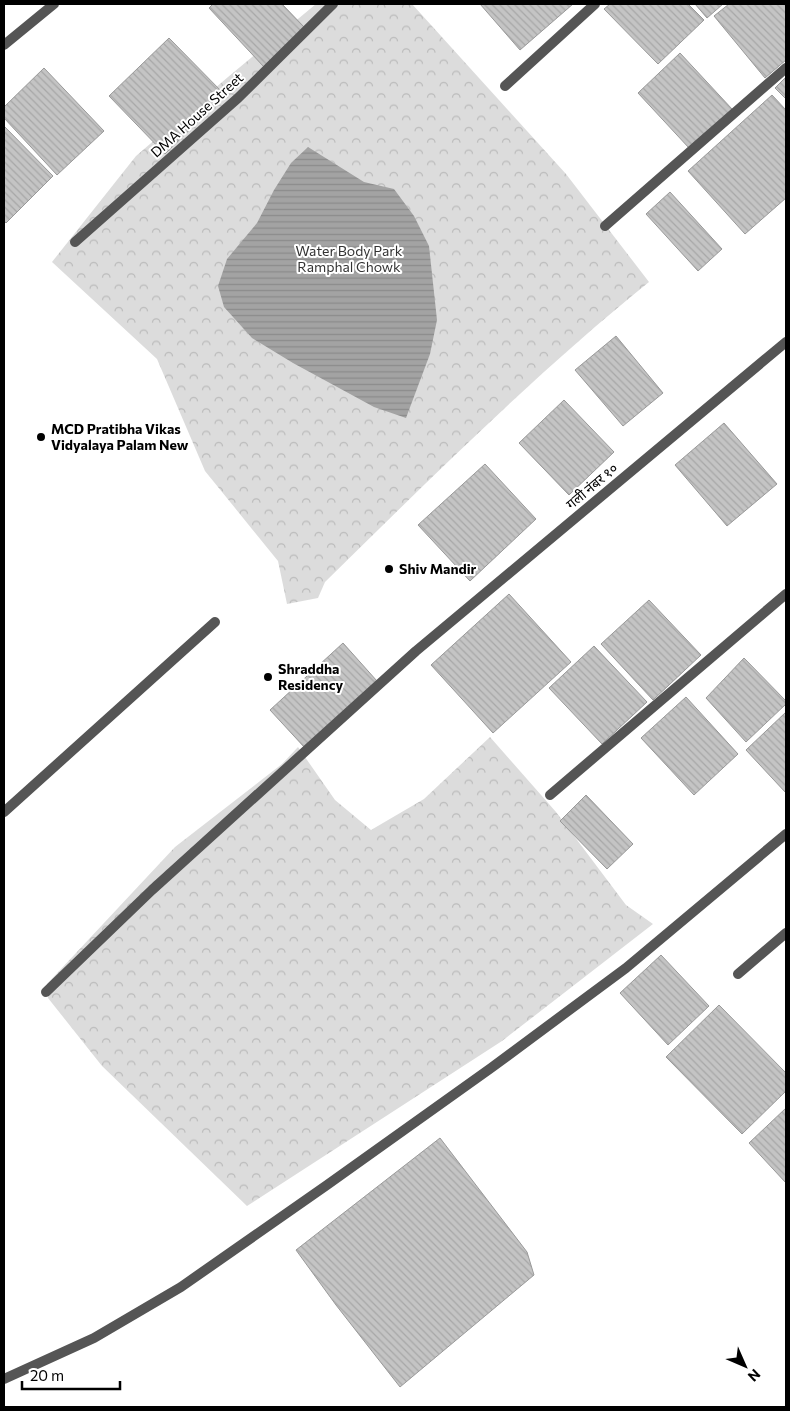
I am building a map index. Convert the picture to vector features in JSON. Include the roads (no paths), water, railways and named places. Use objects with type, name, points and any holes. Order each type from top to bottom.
[{"type":"street","points":[[4,46],[54,4]]},
{"type":"street","name":"DMA House Street","points":[[75,242],[238,98],[333,4]]},
{"type":"street","points":[[505,86],[595,4]]},
{"type":"street","points":[[605,226],[786,68]]},
{"type":"street","name":"गली नंबर १०","points":[[46,992],[152,890],[416,651],[786,342]]},
{"type":"street","points":[[550,795],[786,594]]},
{"type":"street","points":[[4,812],[215,622]]},
{"type":"street","points":[[4,1379],[94,1338],[181,1286],[319,1190],[491,1068],[626,968],[786,834]]},
{"type":"street","points":[[738,974],[786,933]]},
{"type":"place","name":"MCD Pratibha Vikas Vidyalaya Palam New","points":[[41,437]]},
{"type":"place","name":"Shiv Mandir","points":[[389,569]]},
{"type":"place","name":"Shraddha Residency","points":[[268,677]]},
{"type":"park label","name":"Water Body Park Ramphal Chowk","points":[[349,260]]}]
